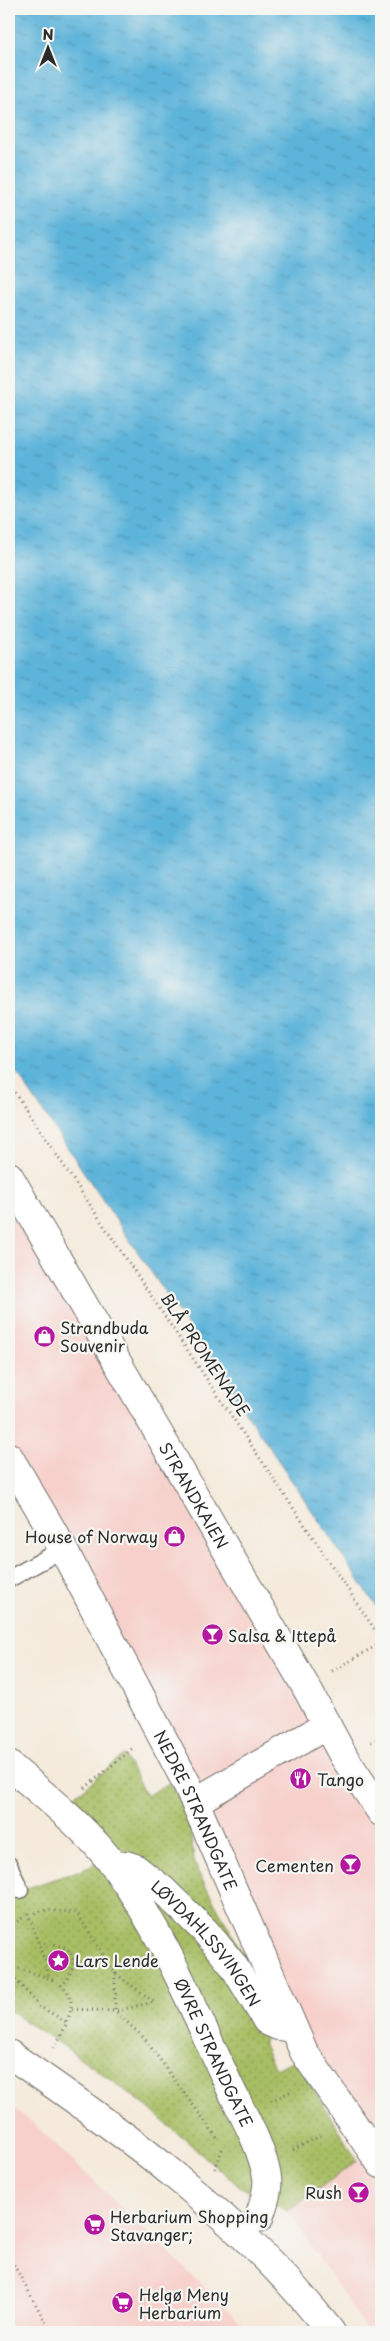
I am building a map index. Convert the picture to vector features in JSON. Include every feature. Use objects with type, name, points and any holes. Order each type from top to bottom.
[{"type":"street","name":"STRANDKAIEN","points":[[9,1176],[344,1757],[381,1812]]},
{"type":"street","name":"NEDRE STRANDGATE","points":[[9,1457],[63,1549],[195,1802],[292,2028],[315,2070],[381,2164]]},
{"type":"street","points":[[195,1802],[327,1725]]},
{"type":"street","name":"ØVRE STRANDGATE","points":[[9,1765],[67,1799],[97,1845],[114,1866],[152,1926],[178,1976],[254,2141],[267,2184],[259,2218]]},
{"type":"street","name":"LØVDAHLSSVINGEN","points":[[114,1866],[126,1865],[135,1868],[187,1911],[233,1965],[263,2016],[272,2024],[292,2028]]},
{"type":"street","points":[[9,2054],[87,2107],[168,2170],[249,2243],[331,2332]]},
{"type":"lane","points":[[9,1580],[63,1549]]},
{"type":"lane","points":[[9,1865],[20,1890]]},
{"type":"path","name":"BLÅ PROMENADE","points":[[9,1084],[381,1641]]},
{"type":"path","points":[[327,1674],[381,1641]]},
{"type":"path","points":[[67,1799],[139,1743]]},
{"type":"path","points":[[20,1890],[47,1966],[48,1977]]},
{"type":"path","points":[[9,1927],[29,1915],[48,1910],[77,1912],[116,1973],[154,2002],[115,2011],[72,2009]]},
{"type":"path","points":[[39,1943],[62,1945],[70,1953],[72,1970],[62,1986]]},
{"type":"path","points":[[9,1966],[48,1977],[62,1986],[70,1998],[72,2009],[68,2023],[54,2048]]},
{"type":"path","points":[[9,1972],[40,2006],[68,2023]]},
{"type":"path","points":[[116,1973],[115,2011],[144,2038],[217,2138],[226,2144],[214,2173]]},
{"type":"path","points":[[301,2146],[327,2132]]},
{"type":"path","points":[[9,2256],[51,2332]]},
{"type":"shaded area","points":[[9,1176],[381,1812],[381,2332],[368,2332],[288,2211],[357,2161],[366,2143],[315,2070],[195,1802],[9,1457]]},
{"type":"shaded area","name":"Herbarium Shopping Stavanger;","points":[[9,2105],[32,2122],[251,2332],[9,2332]]},
{"type":"green space","points":[[124,1755],[146,1796],[171,1782],[190,1827],[194,1860],[198,1872],[274,2011],[263,2045],[275,2069],[296,2059],[357,2161],[288,2211],[240,2187],[141,2102],[65,2047],[9,2011],[9,1894],[90,1867],[115,1842],[71,1799]]},
{"type":"water","points":[[9,9],[381,9],[381,1613],[9,1061]]},
{"type":"place","name":"Strandbuda Souvenir","points":[[44,1336]]},
{"type":"place","name":"House of Norway","points":[[174,1536]]},
{"type":"place","name":"Salsa & Ittepå","points":[[212,1635]]},
{"type":"place","name":"Tango","points":[[301,1779]]},
{"type":"place","name":"Cementen","points":[[350,1865]]},
{"type":"place","name":"Lars Lende","points":[[59,1960]]},
{"type":"place","name":"Rush","points":[[358,2192]]},
{"type":"place","name":"Herbarium Shopping Stavanger;","points":[[94,2225]]},
{"type":"place","name":"Helgø Meny Herbarium","points":[[123,2303]]}]
